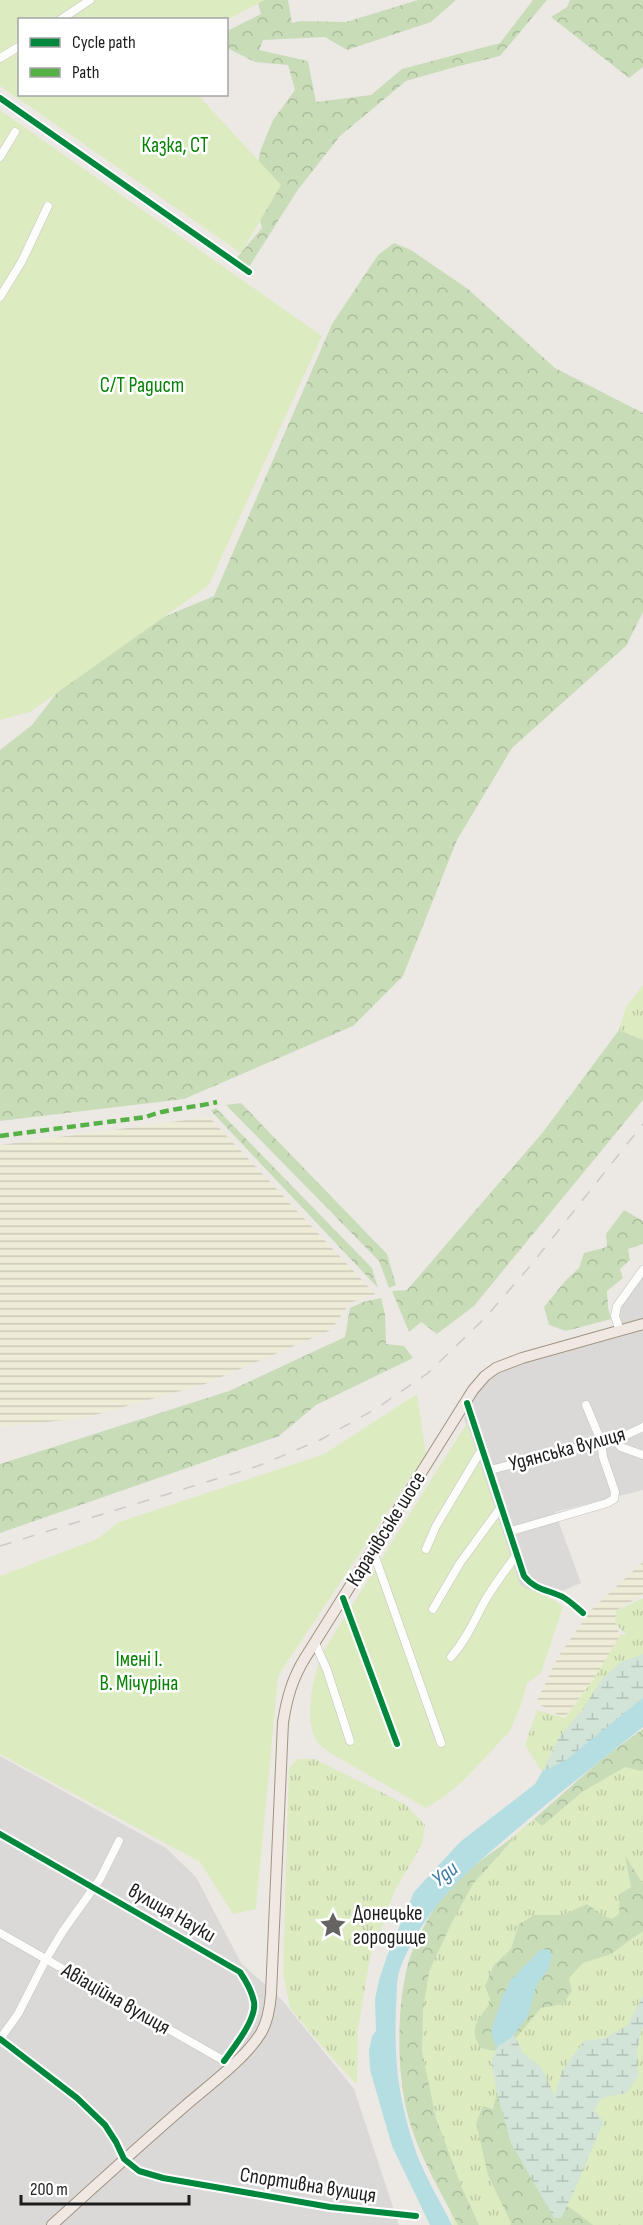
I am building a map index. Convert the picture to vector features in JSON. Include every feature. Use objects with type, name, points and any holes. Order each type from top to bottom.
[{"type":"main road","name":"Карачівське шосе","points":[[52,2225],[261,2034],[269,2013],[271,1994],[284,1722],[288,1695],[295,1675],[473,1390],[485,1376],[496,1368],[522,1358],[643,1324]]},
{"type":"street","points":[[63,18],[90,0]]},
{"type":"street","points":[[0,58],[18,47]]},
{"type":"street","points":[[0,98],[249,272]]},
{"type":"street","points":[[0,156],[15,132]]},
{"type":"street","points":[[0,297],[22,261],[48,206]]},
{"type":"street","points":[[620,1330],[615,1316],[617,1306],[643,1270]]},
{"type":"street","points":[[467,1403],[524,1576],[529,1583],[564,1598],[583,1613]]},
{"type":"street","points":[[508,1532],[614,1499],[615,1492],[603,1457],[601,1441],[586,1405]]},
{"type":"street","name":"Удянська вулиця","points":[[490,1470],[615,1439],[643,1427]]},
{"type":"street","points":[[615,1439],[621,1447],[643,1455]]},
{"type":"street","points":[[426,1549],[436,1526],[482,1449]]},
{"type":"street","points":[[433,1609],[460,1563],[501,1507]]},
{"type":"street","points":[[373,1551],[441,1743]]},
{"type":"street","points":[[451,1657],[473,1627],[481,1607],[497,1582],[516,1557]]},
{"type":"street","points":[[343,1598],[397,1744]]},
{"type":"street","points":[[315,1643],[327,1670],[350,1741]]},
{"type":"street","name":"вулиця Науки","points":[[0,1834],[240,1972],[250,1988],[255,2004],[228,2063]]},
{"type":"street","points":[[119,1841],[94,1887],[46,1959],[18,2014],[0,2039],[77,2098],[105,2125],[123,2159]]},
{"type":"street","name":"Авіаційна вулиця","points":[[0,1934],[228,2063]]},
{"type":"street","name":"Спортивна вулиця","points":[[123,2159],[139,2171],[163,2178],[330,2207],[416,2216]]},
{"type":"shaded area","points":[[209,1117],[375,1294],[350,1303],[331,1330],[205,1384],[84,1418],[0,1427],[0,1145]]},
{"type":"shaded area","points":[[643,1276],[643,1320],[622,1325],[619,1315],[621,1307]]},
{"type":"shaded area","points":[[643,1328],[643,1490],[555,1512],[581,1583],[545,1598],[520,1585],[464,1418],[484,1381],[495,1373],[545,1355]]},
{"type":"shaded area","points":[[643,1562],[643,1594],[616,1611],[619,1637],[596,1676],[564,1718],[536,1703],[558,1657],[590,1611]]},
{"type":"shaded area","points":[[0,1756],[166,1848],[196,1877],[241,1963],[282,2000],[354,2089],[399,2225],[0,2225]]},
{"type":"green space","name":"Казка, СТ","points":[[0,0],[265,0],[228,19],[18,18],[18,96],[199,96],[281,185],[241,253],[0,86]]},
{"type":"green space","points":[[257,0],[288,0],[292,23],[301,21],[346,22],[418,0],[456,0],[431,22],[347,50],[325,37],[263,40],[259,50],[308,61],[316,102],[371,95],[402,69],[500,43],[533,0],[547,0],[500,56],[406,81],[340,136],[297,191],[249,267],[235,260],[262,228],[252,191],[261,149],[273,120],[295,90],[288,65],[255,62],[228,48],[228,30],[261,14]]},
{"type":"green space","points":[[570,0],[643,0],[643,67],[629,78],[551,17],[567,7]]},
{"type":"green space","name":"С/Т Радист","points":[[0,110],[322,336],[209,585],[30,712],[0,720]]},
{"type":"green space","points":[[394,243],[411,250],[468,289],[555,368],[643,413],[643,612],[626,646],[512,748],[457,840],[403,976],[353,1026],[184,1099],[0,1121],[0,750],[32,725],[92,647],[214,596],[332,324],[378,255]]},
{"type":"green space","points":[[643,985],[643,1040],[619,1030],[626,1007]]},
{"type":"green space","points":[[619,1030],[643,1040],[643,1100],[474,1306],[437,1334],[421,1322],[409,1332],[392,1291],[407,1290],[543,1132]]},
{"type":"green space","points":[[241,1103],[387,1254],[396,1285],[389,1288],[379,1261],[226,1105]]},
{"type":"green space","points":[[216,1108],[372,1268],[378,1288],[211,1111]]},
{"type":"green space","points":[[624,1210],[643,1221],[643,1244],[628,1249],[630,1260],[620,1269],[623,1278],[607,1291],[611,1319],[566,1331],[549,1325],[544,1307],[579,1268],[584,1253],[607,1247],[606,1234]]},
{"type":"green space","points":[[381,1298],[385,1314],[386,1344],[404,1346],[413,1358],[316,1405],[279,1436],[0,1533],[0,1464],[229,1391],[345,1337],[350,1308]]},
{"type":"green space","name":"Імені І. В. Мічуріна","points":[[417,1394],[426,1454],[278,1676],[256,1909],[233,1914],[200,1862],[0,1754],[0,1576],[97,1539],[119,1522],[324,1454]]},
{"type":"green space","points":[[467,1423],[520,1585],[554,1600],[563,1607],[541,1673],[527,1683],[510,1731],[463,1781],[426,1808],[330,1753],[319,1744],[311,1723],[311,1699],[322,1653]]},
{"type":"green space","points":[[643,1598],[643,1701],[569,1758],[542,1772],[525,1745],[537,1710],[565,1718],[596,1676],[621,1634],[627,1636],[615,1623],[616,1611]]},
{"type":"green space","points":[[643,1654],[643,1698],[566,1761],[542,1772],[559,1737],[582,1710],[602,1679],[621,1662]]},
{"type":"green space","points":[[643,1729],[643,1769],[641,1771],[625,1767],[582,1792],[542,1826],[534,1819],[603,1758]]},
{"type":"green space","points":[[643,1743],[643,2225],[453,2225],[416,2047],[429,1954],[472,1870],[534,1819]]},
{"type":"green space","name":"Донецьке городище","points":[[298,1759],[315,1759],[405,1804],[425,1825],[422,1844],[394,1892],[370,1958],[358,2030],[357,2085],[290,2008],[283,1971],[289,1768]]},
{"type":"green space","points":[[517,1835],[473,1884],[450,1926],[429,1972],[423,2010],[422,2052],[436,2118],[462,2188],[479,2225],[458,2225],[432,2177],[406,2108],[399,2045],[404,1982],[410,1956],[418,1938],[443,1896],[469,1870]]},
{"type":"green space","points":[[625,1856],[643,1884],[643,1931],[611,1954],[583,1963],[569,1978],[572,1991],[563,2004],[541,2008],[516,2038],[494,2051],[481,2048],[475,2035],[475,2029],[491,2002],[485,1986],[494,1965],[511,1949],[519,1924],[534,1915],[563,1915],[587,1904],[612,1919],[619,1914],[620,1894],[631,1887]]},
{"type":"green space","points":[[643,1996],[643,2025],[637,2051],[638,2076],[627,2093],[602,2098],[594,2110],[604,2122],[561,2218],[554,2218],[511,2143],[491,2062],[498,2045],[514,2035],[523,2053],[541,2067],[555,2096],[562,2071],[584,2041],[602,2039],[627,2026]]},
{"type":"green space","points":[[497,2093],[511,2143],[557,2200],[593,2225],[512,2225],[488,2175],[476,2123],[483,2106],[493,2109]]},
{"type":"water","name":"Уди","points":[[643,1698],[643,1727],[552,1799],[468,1872],[435,1908],[421,1928],[399,1972],[396,2044],[398,2077],[404,2109],[421,2164],[452,2225],[430,2225],[392,2146],[370,2070],[369,2051],[372,2036],[376,2031],[375,1999],[387,1956],[414,1892],[460,1842],[535,1784],[542,1772],[566,1760]]},
{"type":"water","points":[[548,1949],[552,1954],[549,1968],[536,1986],[528,2016],[512,2037],[496,2047],[491,2032],[502,1998],[511,1980],[540,1950]]},
{"type":"railway","points":[[0,1546],[258,1466],[320,1440],[377,1408],[428,1373],[485,1318],[531,1265],[643,1124]]},
{"type":"marked path","points":[[0,1136],[146,1117],[217,1102]]},
{"type":"cycle path","points":[[0,98],[249,272]]},
{"type":"cycle path","points":[[467,1403],[524,1576],[537,1587],[566,1599],[583,1613]]},
{"type":"cycle path","points":[[343,1598],[397,1744]]},
{"type":"cycle path","points":[[0,1834],[240,1972],[252,1994],[254,2009],[244,2033],[224,2061]]},
{"type":"cycle path","points":[[0,2039],[77,2098],[105,2125],[124,2159],[139,2171],[163,2178],[330,2207],[416,2216]]},
{"type":"place","name":"Донецьке городище","points":[[333,1925]]}]
